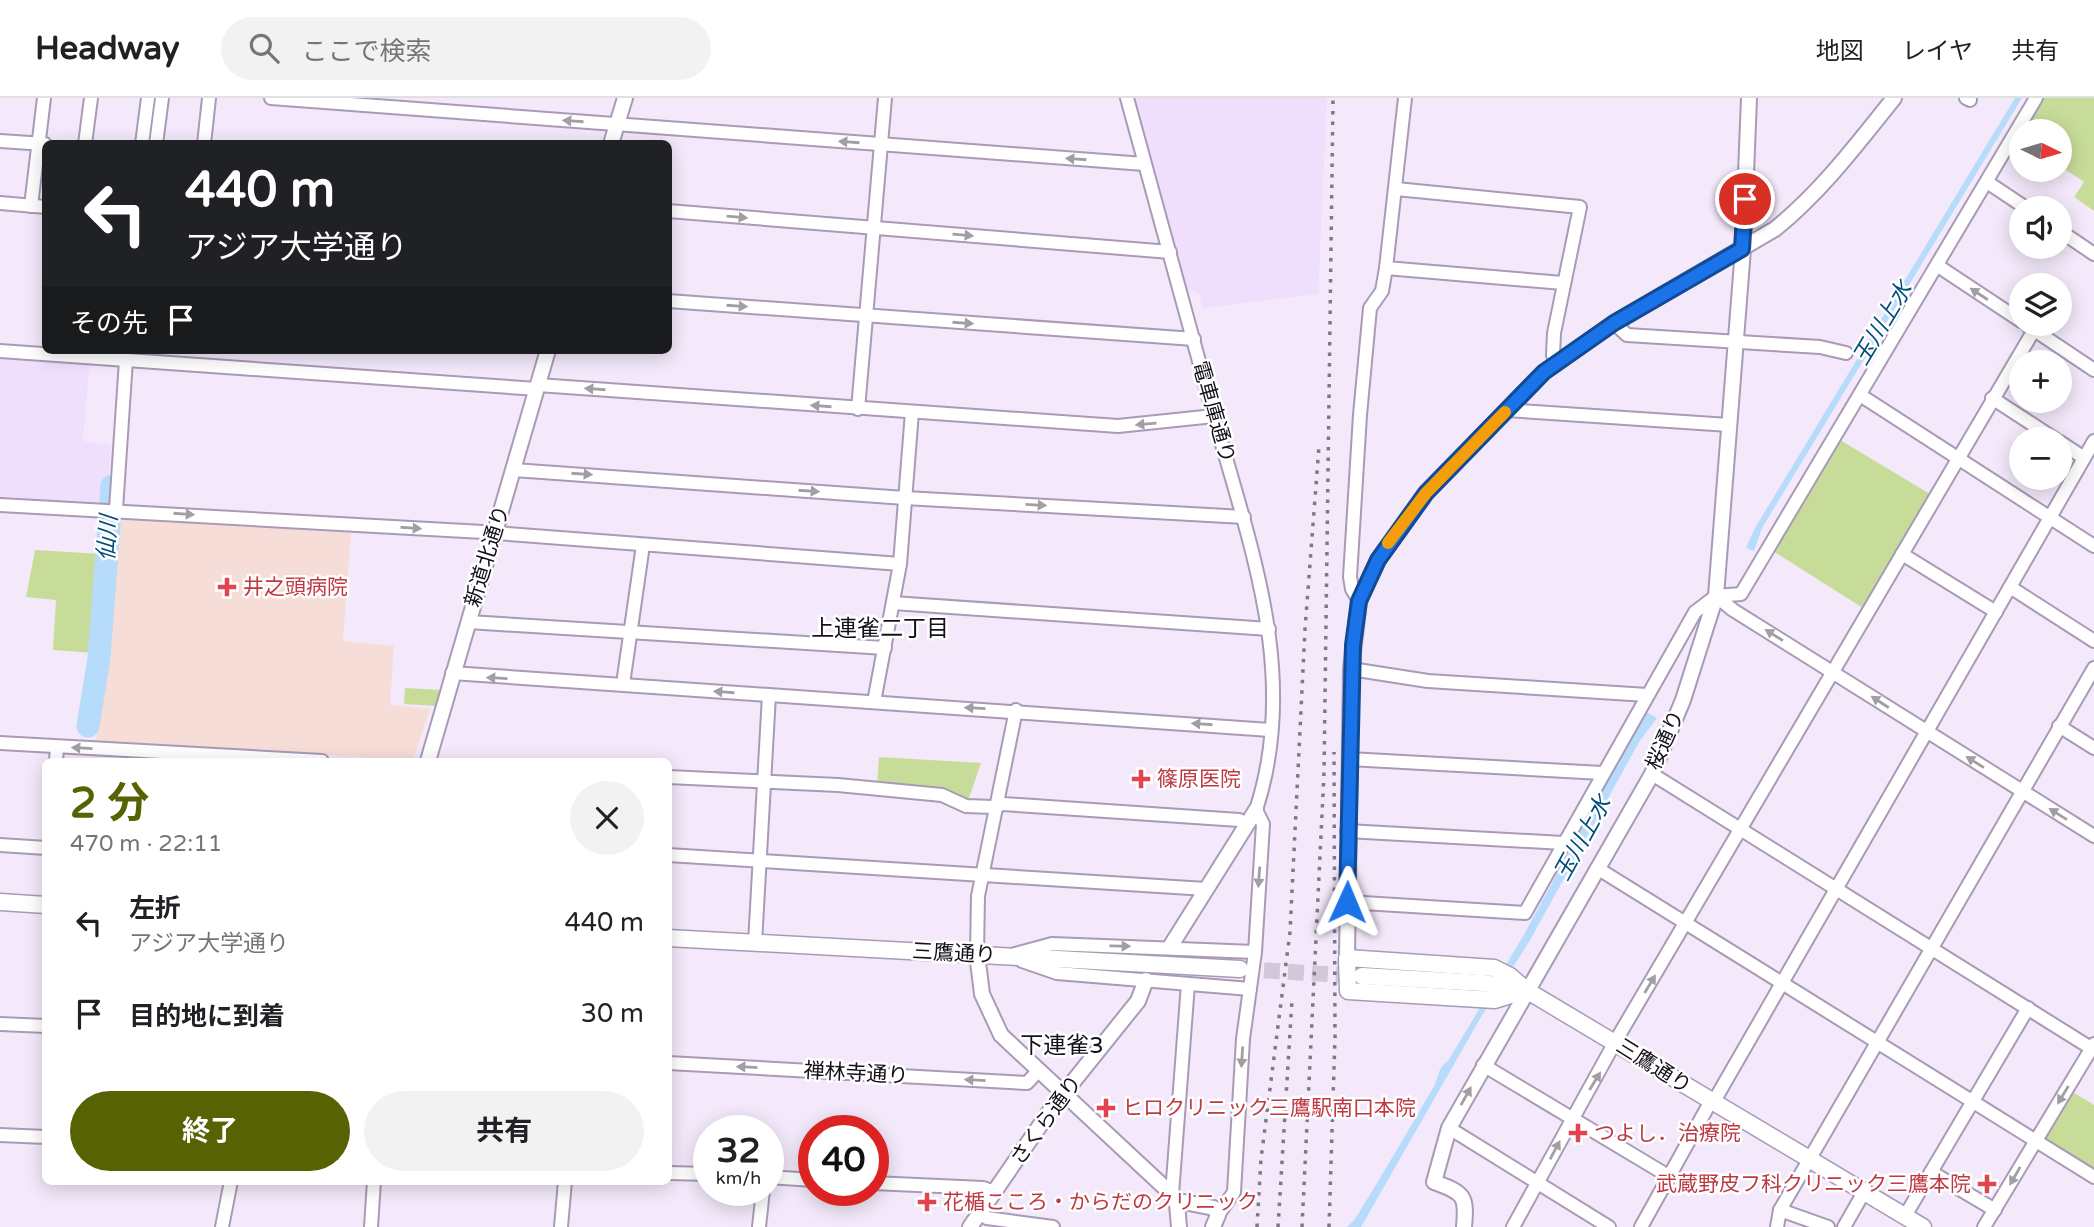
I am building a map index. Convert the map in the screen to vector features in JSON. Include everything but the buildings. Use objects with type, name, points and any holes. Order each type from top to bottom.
[{"type":"main road","points":[[0,902],[42,905]]},
{"type":"main road","name":"三鷹通り","points":[[672,938],[1240,969]]},
{"type":"main road","points":[[1347,958],[1494,968],[1510,975],[1526,990],[1495,1000],[1348,991],[1347,958]]},
{"type":"main road","name":"三鷹通り","points":[[1362,976],[1483,984],[1526,990],[1923,1227]]},
{"type":"street","points":[[42,140],[44,98]]},
{"type":"street","points":[[86,140],[91,98]]},
{"type":"street","points":[[143,140],[148,98]]},
{"type":"street","points":[[157,140],[162,98]]},
{"type":"street","points":[[204,140],[209,98]]},
{"type":"street","points":[[271,98],[1144,164]]},
{"type":"street","points":[[612,140],[625,98]]},
{"type":"street","points":[[858,409],[885,98]]},
{"type":"street","name":"電車庫通り","points":[[1127,98],[1244,517],[1269,629],[1275,671],[1264,787],[1256,810]]},
{"type":"street","points":[[1359,601],[1352,589],[1350,577],[1360,415],[1370,308],[1382,291],[1386,268],[1405,98]]},
{"type":"street","name":"桜通り","points":[[1464,1227],[1465,1200],[1461,1194],[1434,1182],[1449,1128],[1652,774],[1683,700],[1716,596],[1736,341],[1749,98]]},
{"type":"street","points":[[1347,958],[1351,669],[1359,601],[1378,560],[1411,510],[1544,372],[1614,323],[1742,249],[1796,212],[1894,98]]},
{"type":"street","points":[[1347,902],[1525,913],[1695,612],[1716,596],[1741,594],[2036,98]]},
{"type":"street","points":[[0,141],[42,144],[31,206]]},
{"type":"street","points":[[1987,182],[2009,197]]},
{"type":"street","points":[[1396,189],[1580,206],[1554,333],[1553,355],[1556,365]]},
{"type":"street","points":[[0,204],[42,207]]},
{"type":"street","points":[[672,211],[1170,252]]},
{"type":"street","points":[[2072,239],[2094,254]]},
{"type":"street","points":[[1938,266],[2009,313]]},
{"type":"street","points":[[1386,268],[1563,283]]},
{"type":"street","points":[[672,301],[1194,339]]},
{"type":"street","points":[[1614,323],[1627,335],[1820,347],[1846,353]]},
{"type":"street","points":[[1513,1227],[1615,1042],[1992,398],[2022,336]]},
{"type":"street","points":[[2044,336],[2094,369]]},
{"type":"street","points":[[0,351],[42,354]]},
{"type":"street","points":[[46,354],[1118,426],[1214,416]]},
{"type":"street","name":"新道北通り","points":[[429,758],[547,354]]},
{"type":"street","points":[[111,509],[122,359]]},
{"type":"street","points":[[1860,395],[2094,547]]},
{"type":"street","points":[[1992,398],[2037,427]]},
{"type":"street","points":[[1507,410],[1729,425]]},
{"type":"street","points":[[874,702],[900,564],[912,412]]},
{"type":"street","points":[[1641,1227],[2094,442]]},
{"type":"street","points":[[2072,450],[2084,458]]},
{"type":"street","points":[[513,470],[905,498],[1244,517]]},
{"type":"street","points":[[0,505],[111,509],[494,533],[900,564]]},
{"type":"street","points":[[623,684],[643,545]]},
{"type":"street","points":[[1902,554],[1996,612]]},
{"type":"street","points":[[2010,587],[2094,641]]},
{"type":"street","points":[[1716,596],[1733,610],[2094,836]]},
{"type":"street","points":[[893,603],[1269,629]]},
{"type":"street","points":[[468,622],[885,648]]},
{"type":"street","points":[[1777,1227],[1780,1210],[2094,667]]},
{"type":"street","points":[[1351,669],[1428,681],[1647,695]]},
{"type":"street","points":[[452,673],[1016,710],[1270,730]]},
{"type":"street","points":[[755,943],[769,695]]},
{"type":"street","points":[[1016,710],[978,896],[977,954],[982,994],[992,1022],[1012,1047],[1172,1194],[1182,1207],[1179,1227]]},
{"type":"street","points":[[2059,726],[2094,748]]},
{"type":"street","points":[[0,743],[265,758]]},
{"type":"street","points":[[56,758],[57,747]]},
{"type":"street","points":[[1349,759],[1602,773]]},
{"type":"street","points":[[1652,774],[2093,1047],[1984,1227]]},
{"type":"street","points":[[672,777],[838,785],[942,794],[966,806],[1137,812],[1239,820],[1248,824]]},
{"type":"street","points":[[1170,947],[1256,810]]},
{"type":"street","points":[[1216,1221],[1234,1192],[1239,1090],[1255,952],[1263,824],[1256,810]]},
{"type":"street","points":[[1348,831],[1563,843]]},
{"type":"street","points":[[0,845],[42,848]]},
{"type":"street","points":[[672,855],[1206,889]]},
{"type":"street","points":[[1597,868],[2094,1177]]},
{"type":"street","points":[[1008,956],[1052,944],[1255,952]]},
{"type":"street","points":[[1008,956],[1057,973],[1250,989]]},
{"type":"street","name":"さくら通り","points":[[970,1227],[1063,1094],[1138,1001],[1146,980]]},
{"type":"street","points":[[1172,1194],[1188,984]]},
{"type":"street","points":[[1905,1216],[2028,1008]]},
{"type":"street","points":[[0,1024],[42,1026]]},
{"type":"street","name":"禅林寺通り","points":[[672,1063],[1027,1083],[1038,1072]]},
{"type":"street","points":[[1483,1065],[1670,1177]]},
{"type":"street","points":[[1449,1128],[1609,1227]]},
{"type":"street","points":[[0,1135],[42,1137]]},
{"type":"street","points":[[672,1172],[693,1173]]},
{"type":"street","points":[[1931,1172],[1995,1210]]},
{"type":"street","points":[[889,1184],[984,1188],[994,1192]]},
{"type":"street","points":[[222,1227],[230,1185]]},
{"type":"street","points":[[371,1227],[374,1185]]},
{"type":"street","points":[[561,1227],[565,1185]]},
{"type":"street","points":[[1844,1227],[1864,1192]]},
{"type":"street","points":[[759,1227],[761,1206]]},
{"type":"street","points":[[1182,1207],[1210,1206],[1216,1221]]},
{"type":"street","points":[[1780,1210],[1828,1227]]},
{"type":"street","points":[[980,1213],[987,1218],[1053,1227]]},
{"type":"shaded area","points":[[1135,98],[1327,98],[1318,294],[1203,308],[1200,295],[1186,288]]},
{"type":"shaded area","points":[[0,352],[90,358],[83,441],[111,445],[107,504],[0,499]]},
{"type":"shaded area","name":"井之頭病院","points":[[113,514],[351,533],[343,641],[394,646],[390,705],[430,709],[414,758],[96,742]]},
{"type":"green space","points":[[2041,98],[2094,98],[2094,211],[2074,197],[2084,182],[2072,174],[2072,119],[2030,119]]},
{"type":"green space","points":[[1840,440],[1930,494],[1863,608],[1773,551]]},
{"type":"green space","points":[[35,550],[102,554],[95,653],[53,650],[56,600],[26,597]]},
{"type":"green space","points":[[405,688],[442,690],[437,706],[404,704]]},
{"type":"green space","points":[[879,757],[981,763],[968,801],[877,784]]},
{"type":"green space","points":[[2071,1091],[2094,1105],[2094,1172],[2046,1144],[2045,1136]]},
{"type":"water","name":"玉川上水","points":[[2015,98],[2022,98],[1762,528],[1754,551],[1746,548],[1755,528]]},
{"type":"water","name":"玉川上水","points":[[1646,712],[1657,718],[1639,742],[1529,942],[1481,1017],[1361,1227],[1347,1227],[1375,1187],[1433,1088],[1442,1067],[1522,938]]},
{"type":"waterway","name":"仙川","points":[[88,726],[99,658],[112,486]]},
{"type":"tunnel","points":[[1240,969],[1360,976]]},
{"type":"railway","points":[[1302,1227],[1324,773],[1333,98]]},
{"type":"railway","points":[[1257,1227],[1261,1159],[1290,932],[1305,629],[1319,446]]},
{"type":"railway","points":[[1329,1227],[1335,1037],[1334,752]]},
{"type":"railway","points":[[1278,1227],[1292,1000]]},
{"type":"slow traffic","points":[[1388,543],[1426,493],[1505,412]]},
{"type":"place","name":"井之頭病院","points":[[227,587]]},
{"type":"place","name":"篠原医院","points":[[1141,779]]},
{"type":"place","name":"ヒロクリニック三鷹駅南口本院","points":[[1106,1108]]},
{"type":"place","name":"つよし．治療院","points":[[1578,1133]]},
{"type":"place","name":"武蔵野皮フ科クリニック三鷹本院","points":[[1987,1184]]},
{"type":"place","name":"花楯こころ・からだのクリニック","points":[[927,1202]]},
{"type":"district","name":"上連雀二丁目","points":[[880,628]]},
{"type":"district","name":"下連雀3","points":[[1062,1045]]},
{"type":"route","points":[[1347,902],[1351,680],[1355,621],[1359,601],[1378,560],[1411,510],[1426,493],[1544,372],[1614,323],[1742,249],[1745,199]]}]
